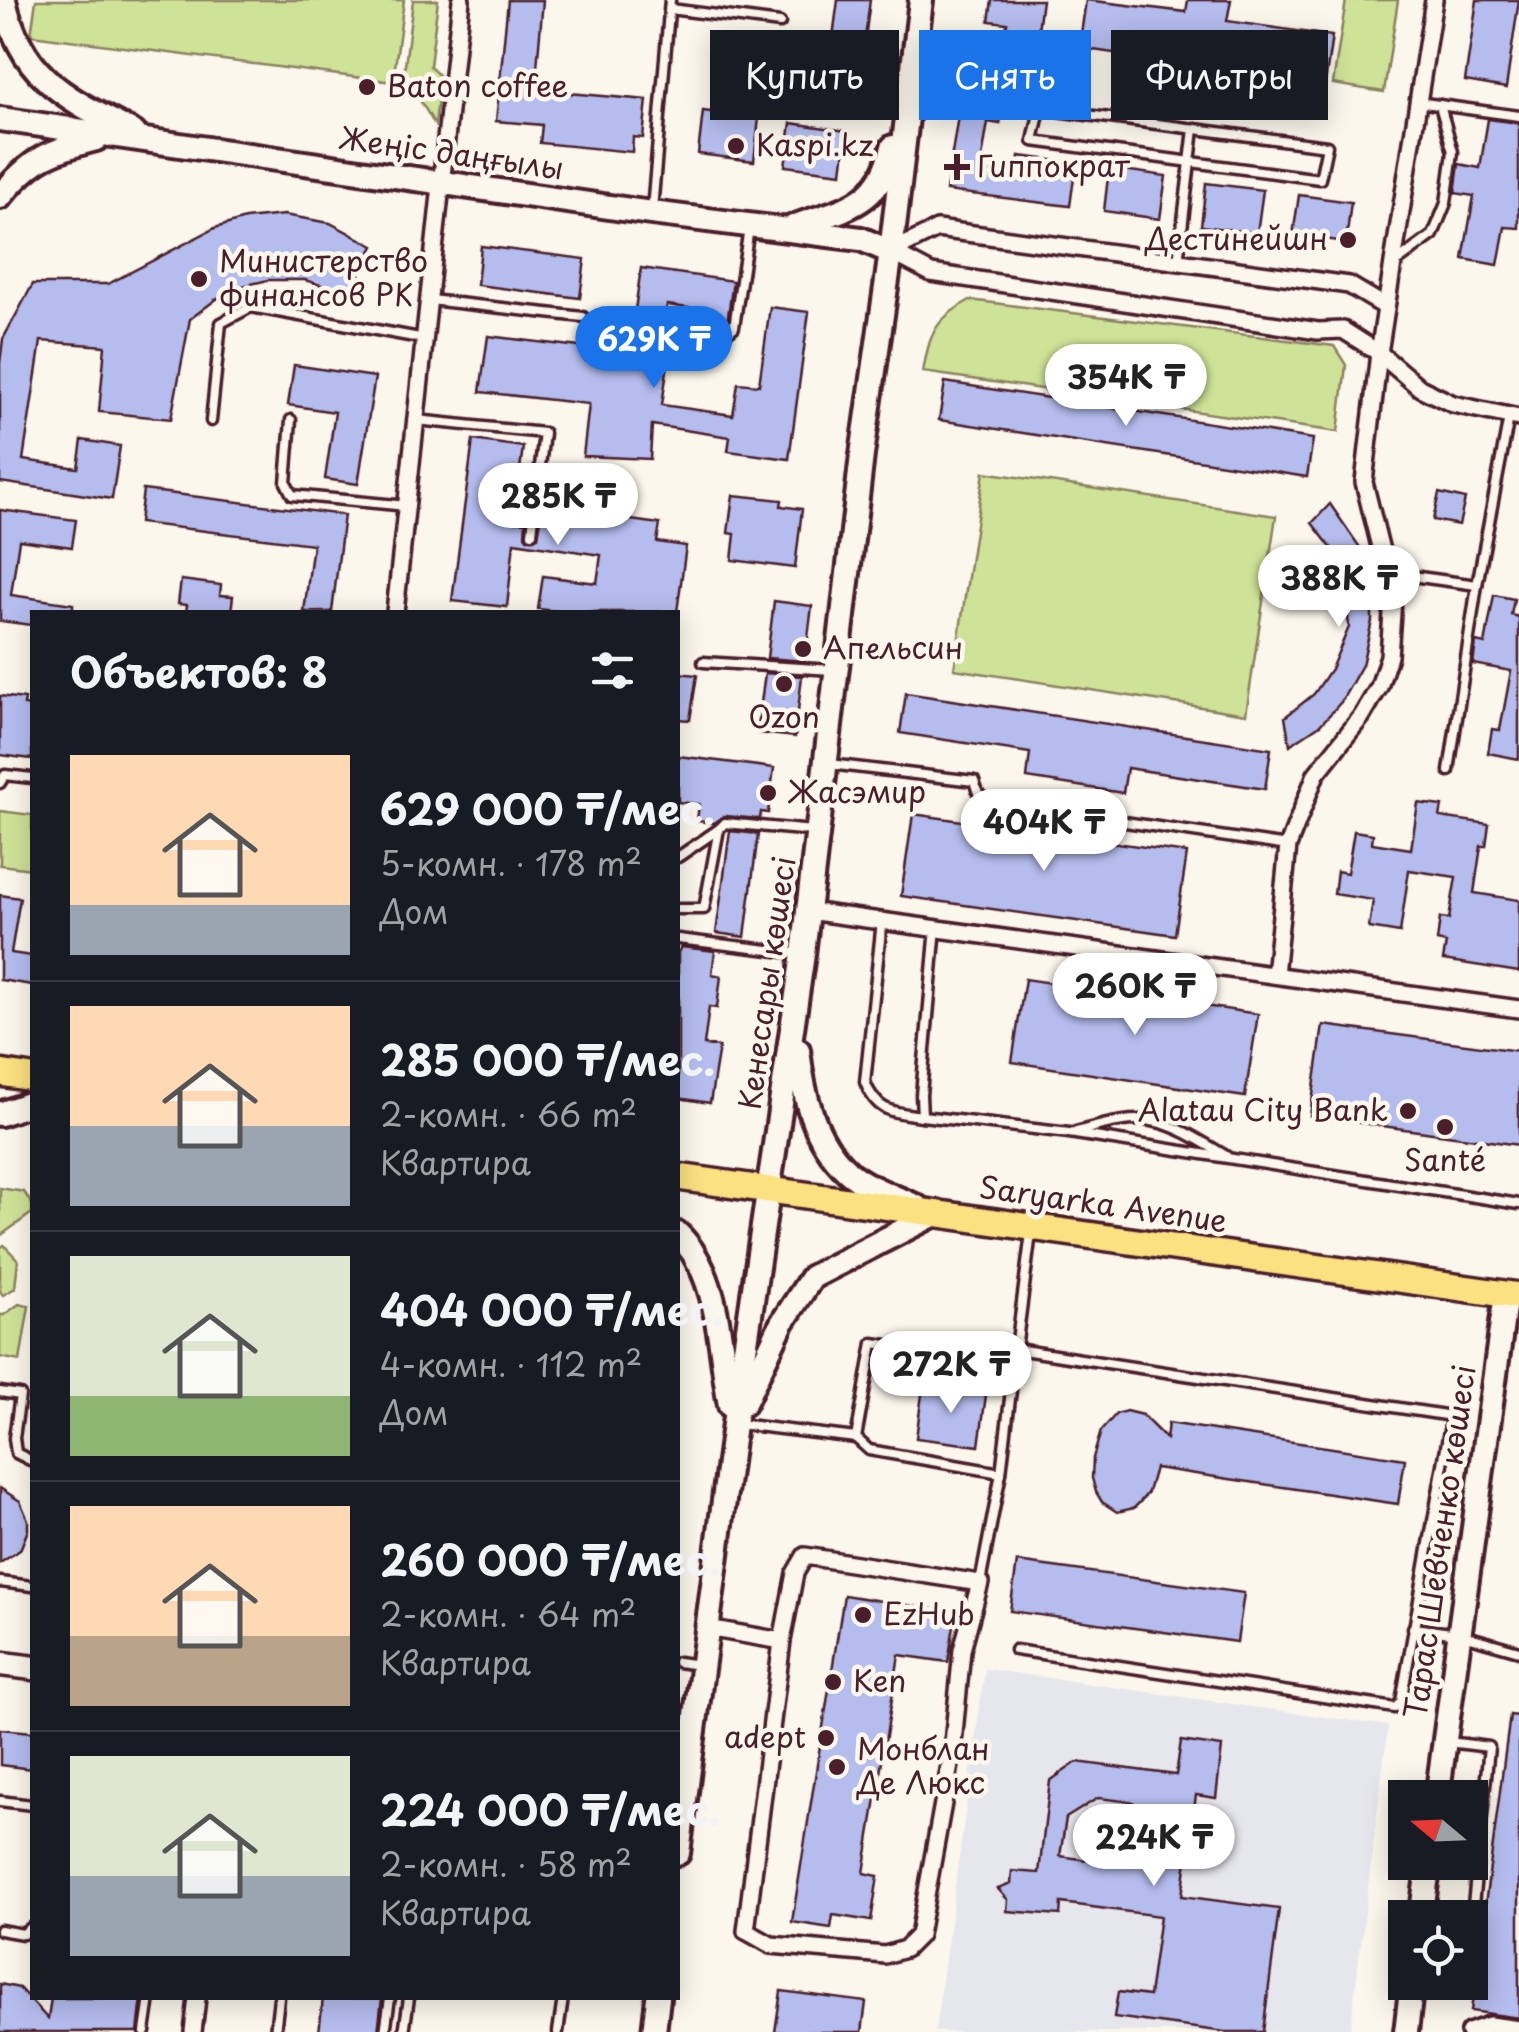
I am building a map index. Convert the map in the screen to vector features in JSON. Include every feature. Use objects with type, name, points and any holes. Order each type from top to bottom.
[{"type":"main road","points":[[4,0],[11,34],[28,61],[54,88],[150,141]]},
{"type":"main road","name":"Кенесары көшесі","points":[[680,1838],[734,1424],[803,954],[862,455],[922,0]]},
{"type":"main road","points":[[786,230],[862,202],[887,174],[913,72]]},
{"type":"main road","name":"Жеңіс даңғылы","points":[[0,118],[652,214],[861,239],[891,252]]},
{"type":"main road","points":[[0,197],[28,165],[52,150],[108,136]]},
{"type":"main road","points":[[794,1017],[806,1105],[826,1144],[849,1174],[934,1215]]},
{"type":"main road","points":[[0,1114],[30,1104]]},
{"type":"main road","name":"Saryarka Avenue","points":[[680,1177],[1512,1295]]},
{"type":"main road","points":[[734,1424],[782,1323],[812,1277],[934,1215]]},
{"type":"main road","points":[[680,1236],[707,1281],[734,1424]]},
{"type":"main road","name":"Тарас Шевченко көшесі","points":[[1440,1780],[1512,1295]]},
{"type":"main road","points":[[654,2032],[658,2000]]},
{"type":"main road","points":[[1406,2032],[1410,2000]]},
{"type":"street","points":[[395,610],[461,0]]},
{"type":"street","points":[[1275,976],[1288,846],[1316,774],[1344,741],[1379,687],[1393,627],[1393,599],[1364,482],[1378,353],[1434,0]]},
{"type":"street","points":[[891,252],[937,229],[1349,284],[1386,308]]},
{"type":"street","name":"Жеңіс даңғылы","points":[[891,252],[931,273],[1318,331],[1343,330],[1425,391],[1453,404],[1514,417]]},
{"type":"street","points":[[808,911],[1519,1009]]},
{"type":"street","points":[[805,1556],[980,1583],[962,1650],[952,1754],[918,1934],[906,1949],[886,1955],[771,1945],[746,1931],[782,1641],[795,1573],[805,1556]]},
{"type":"street","points":[[707,1628],[782,1641]]},
{"type":"street","points":[[0,1660],[30,1664]]},
{"type":"street","points":[[193,2032],[197,2000]]},
{"type":"street","points":[[1469,2032],[1489,2025],[1519,2029]]},
{"type":"lane","points":[[652,214],[670,4],[780,23]]},
{"type":"lane","points":[[1417,102],[1519,116]]},
{"type":"lane","points":[[1392,266],[1433,235],[1446,203],[1453,152],[1440,106]]},
{"type":"lane","points":[[1040,109],[1327,146],[1320,178],[1192,164],[1032,142],[1040,109]]},
{"type":"lane","points":[[1178,262],[1194,129]]},
{"type":"lane","points":[[642,326],[725,334],[734,328],[750,226]]},
{"type":"lane","points":[[430,300],[583,317]]},
{"type":"lane","points":[[210,422],[220,323],[250,307],[426,339]]},
{"type":"lane","points":[[1449,771],[1476,584],[1514,417]]},
{"type":"lane","points":[[291,420],[286,483],[292,495],[407,506]]},
{"type":"lane","points":[[416,420],[544,433],[532,533]]},
{"type":"lane","points":[[1385,567],[1412,576],[1476,584]]},
{"type":"lane","points":[[703,662],[836,671]]},
{"type":"lane","points":[[824,764],[974,780],[978,793],[989,802],[1288,846]]},
{"type":"lane","points":[[0,782],[5,775],[30,778]]},
{"type":"lane","points":[[680,856],[730,821],[818,831]]},
{"type":"lane","points":[[680,909],[704,909],[718,828]]},
{"type":"lane","points":[[882,920],[865,1082],[872,1100],[890,1112],[1069,1134],[1519,1204]]},
{"type":"lane","points":[[922,1116],[936,927]]},
{"type":"lane","points":[[680,940],[803,954]]},
{"type":"lane","points":[[1069,1134],[1135,1117],[1179,1127],[1230,1158]]},
{"type":"lane","points":[[856,1438],[873,1342],[1014,1364],[1031,1228]]},
{"type":"lane","points":[[980,1583],[1001,1472],[1016,1348]]},
{"type":"lane","points":[[1015,1650],[1395,1708],[1401,1702],[1450,1419],[1445,1415],[1016,1348]]},
{"type":"lane","points":[[0,1392],[20,1395],[14,1438],[16,1453],[30,1460]]},
{"type":"lane","points":[[734,1424],[856,1438],[868,1450],[1001,1472]]},
{"type":"lane","points":[[0,1582],[30,1586]]},
{"type":"lane","points":[[1412,1628],[1459,1634],[1519,1650]]},
{"type":"lane","points":[[680,1662],[703,1666]]},
{"type":"lane","points":[[0,1671],[30,1675]]},
{"type":"lane","points":[[1445,1741],[1489,1747],[1474,1900]]},
{"type":"lane","points":[[0,1801],[30,1805]]},
{"type":"lane","points":[[0,1930],[22,1934],[30,1928]]},
{"type":"lane","points":[[145,2032],[150,2000]]},
{"type":"lane","points":[[275,2032],[280,2000]]},
{"type":"lane","points":[[386,2032],[390,2000]]},
{"type":"lane","points":[[404,2032],[408,2000]]},
{"type":"lane","points":[[558,2032],[563,2000]]},
{"type":"shaded area","points":[[985,1669],[1388,1726],[1350,2032],[935,2032]]},
{"type":"green space","points":[[36,0],[404,0],[393,82],[31,35]]},
{"type":"green space","points":[[413,0],[438,0],[430,66],[440,77],[435,125],[404,74]]},
{"type":"green space","points":[[1346,0],[1398,0],[1384,92],[1333,84]]},
{"type":"green space","points":[[970,300],[1334,346],[1346,365],[1338,432],[923,372],[928,347],[941,321]]},
{"type":"green space","points":[[984,472],[1276,516],[1246,714],[954,669]]},
{"type":"green space","points":[[0,811],[30,815],[30,869],[0,865]]},
{"type":"green space","points":[[0,1188],[24,1192],[30,1201],[30,1214],[0,1236]]},
{"type":"green space","points":[[4,1245],[18,1260],[15,1288],[3,1295],[0,1248]]},
{"type":"green space","points":[[19,1304],[29,1306],[20,1361],[0,1357],[0,1315]]},
{"type":"building","points":[[508,0],[543,0],[535,90],[647,100],[643,138],[633,137],[632,152],[540,143],[542,125],[496,121]]},
{"type":"building","points":[[838,0],[870,0],[866,30],[834,30]]},
{"type":"building","points":[[992,0],[1042,0],[1038,30],[1006,30],[1007,23],[989,21]]},
{"type":"building","points":[[1086,0],[1186,12],[1188,0],[1231,0],[1227,21],[1290,30],[1111,30],[1111,53],[1091,50],[1091,30],[1082,30]]},
{"type":"building","points":[[1477,0],[1519,0],[1506,88],[1465,81]]},
{"type":"building","points":[[703,111],[710,112],[710,120],[759,120],[754,161],[698,154]]},
{"type":"building","points":[[1488,119],[1519,123],[1519,228],[1505,227],[1498,265],[1463,259],[1474,196],[1455,193],[1459,164],[1480,168]]},
{"type":"building","points":[[957,120],[1001,120],[1000,124],[988,122],[980,171],[1017,176],[1019,156],[1076,163],[1070,206],[946,191]]},
{"type":"building","points":[[791,123],[847,131],[842,173],[785,166]]},
{"type":"building","points":[[1109,168],[1166,176],[1160,219],[1104,211]]},
{"type":"building","points":[[1206,183],[1263,190],[1257,233],[1201,226]]},
{"type":"building","points":[[1299,195],[1351,202],[1346,242],[1293,235]]},
{"type":"building","points":[[284,215],[330,223],[374,246],[349,294],[305,280],[268,280],[230,289],[190,319],[171,419],[99,412],[105,346],[41,341],[23,460],[78,468],[82,440],[120,446],[112,499],[0,482],[3,339],[33,284],[108,284],[215,228],[245,219]]},
{"type":"building","points":[[481,246],[585,259],[580,298],[477,285]]},
{"type":"building","points":[[641,268],[733,281],[727,323],[693,318],[695,309],[667,305],[665,314],[635,310]]},
{"type":"building","points":[[770,307],[809,312],[789,459],[728,451],[730,437],[652,425],[650,459],[583,456],[589,404],[480,392],[488,336],[637,354],[638,344],[670,349],[662,405],[733,415],[738,383],[759,385]]},
{"type":"building","points":[[294,365],[375,377],[358,484],[325,479],[335,412],[288,405]]},
{"type":"building","points":[[945,382],[1313,439],[1307,477],[939,420]]},
{"type":"building","points":[[473,440],[523,447],[513,521],[526,522],[528,539],[538,537],[543,508],[660,524],[657,542],[686,546],[677,610],[538,609],[543,576],[597,583],[601,555],[514,542],[507,607],[452,601]]},
{"type":"building","points":[[143,490],[344,515],[332,610],[304,610],[313,544],[139,523]]},
{"type":"building","points":[[1439,493],[1465,499],[1459,525],[1433,520]]},
{"type":"building","points":[[733,495],[782,500],[781,506],[802,509],[795,568],[732,560],[735,534],[728,533]]},
{"type":"building","points":[[1330,504],[1361,549],[1372,595],[1372,621],[1362,665],[1341,702],[1320,725],[1290,745],[1285,717],[1314,694],[1331,669],[1349,627],[1344,574],[1333,550],[1312,523]]},
{"type":"building","points":[[0,510],[76,520],[72,547],[19,540],[11,595],[73,604],[73,610],[30,610],[30,625],[0,621]]},
{"type":"building","points":[[181,580],[221,585],[220,595],[233,596],[231,610],[186,610],[187,605],[178,604]]},
{"type":"building","points":[[1494,595],[1514,599],[1511,615],[1519,617],[1519,759],[1488,753],[1492,729],[1500,730],[1511,671],[1473,664],[1476,642],[1485,644]]},
{"type":"building","points":[[774,601],[812,606],[805,661],[767,658]]},
{"type":"building","points":[[680,673],[697,675],[690,720],[680,719]]},
{"type":"building","points":[[765,673],[802,676],[795,737],[757,733]]},
{"type":"building","points":[[906,693],[1271,749],[1265,789],[1127,768],[1123,793],[1027,778],[1030,753],[900,733]]},
{"type":"building","points":[[0,696],[25,699],[24,705],[30,706],[30,759],[0,755]]},
{"type":"building","points":[[680,756],[774,768],[768,813],[761,812],[760,819],[725,816],[714,823],[697,821],[699,804],[680,802]]},
{"type":"building","points":[[1418,803],[1442,806],[1440,817],[1489,824],[1486,846],[1481,846],[1474,893],[1519,900],[1519,972],[1443,960],[1446,943],[1437,941],[1440,918],[1449,919],[1456,877],[1409,870],[1400,933],[1369,928],[1373,900],[1334,894],[1337,871],[1347,873],[1354,831],[1373,834],[1372,843],[1411,849]]},
{"type":"building","points":[[913,814],[1187,853],[1175,935],[901,896]]},
{"type":"building","points":[[730,831],[758,834],[745,937],[716,933]]},
{"type":"building","points":[[0,895],[20,898],[11,953],[30,956],[30,985],[0,980]]},
{"type":"building","points":[[680,949],[715,951],[712,974],[721,976],[717,1008],[709,1007],[704,1045],[719,1047],[710,1103],[680,1098]]},
{"type":"building","points":[[1025,979],[1258,1014],[1245,1097],[1012,1062]]},
{"type":"building","points":[[1323,1025],[1519,1051],[1519,1145],[1310,1116]]},
{"type":"building","points":[[923,1387],[986,1395],[979,1446],[916,1438]]},
{"type":"building","points":[[1126,1411],[1142,1415],[1166,1439],[1168,1423],[1405,1459],[1398,1504],[1155,1468],[1141,1501],[1134,1508],[1117,1512],[1102,1502],[1096,1492],[1093,1458],[1101,1431],[1116,1414]]},
{"type":"building","points":[[0,1488],[20,1501],[28,1530],[20,1550],[0,1563]]},
{"type":"building","points":[[1017,1562],[1244,1593],[1237,1642],[1010,1611]]},
{"type":"building","name":"Монблан Де Люкс","points":[[844,1595],[956,1613],[948,1662],[899,1655],[864,1873],[878,1876],[871,1921],[833,1915],[831,1928],[792,1922]]},
{"type":"building","points":[[1510,1715],[1519,1716],[1519,2018],[1471,2011],[1472,2000],[1488,2000],[1486,1900]]},
{"type":"building","points":[[0,1729],[30,1732],[30,1769],[0,1765]]},
{"type":"building","points":[[1181,1741],[1222,1747],[1216,1798],[1196,1795],[1182,1896],[1279,1909],[1263,2032],[1225,2032],[1114,2017],[1118,1992],[1149,1996],[1160,1916],[1061,1903],[1060,1915],[1007,1911],[1008,1900],[998,1889],[1011,1884],[1012,1871],[1039,1873],[1050,1781],[1077,1762],[1176,1775]],"holes":[[[1098,1798],[1133,1802],[1128,1843],[1100,1862],[1060,1856],[1066,1818]]]},
{"type":"building","points":[[0,1984],[19,1988],[48,2019],[51,2000],[142,2000],[138,2032],[0,2032]]},
{"type":"building","points":[[781,1991],[866,2002],[862,2032],[775,2032]]},
{"type":"building","points":[[323,2000],[382,2000],[378,2032],[319,2032]]},
{"type":"place","name":"Baton coffee","points":[[367,87]]},
{"type":"place","name":"Kaspi.kz","points":[[736,146]]},
{"type":"place","name":"Гиппократ","points":[[957,167]]},
{"type":"place","name":"Дестинейшн","points":[[1348,240]]},
{"type":"place","name":"Министерство финансов РК","points":[[199,279]]},
{"type":"place","name":"Апельсин","points":[[803,649]]},
{"type":"place","name":"Ozon","points":[[784,684]]},
{"type":"place","name":"Жасэмир","points":[[768,793]]},
{"type":"place","name":"Alatau City Bank","points":[[1408,1111]]},
{"type":"place","name":"Santé","points":[[1445,1127]]},
{"type":"place","name":"EzHub","points":[[863,1615]]},
{"type":"place","name":"Ken","points":[[833,1682]]},
{"type":"place","name":"adept","points":[[826,1738]]},
{"type":"place","name":"Монблан Де Люкс","points":[[837,1767]]}]
